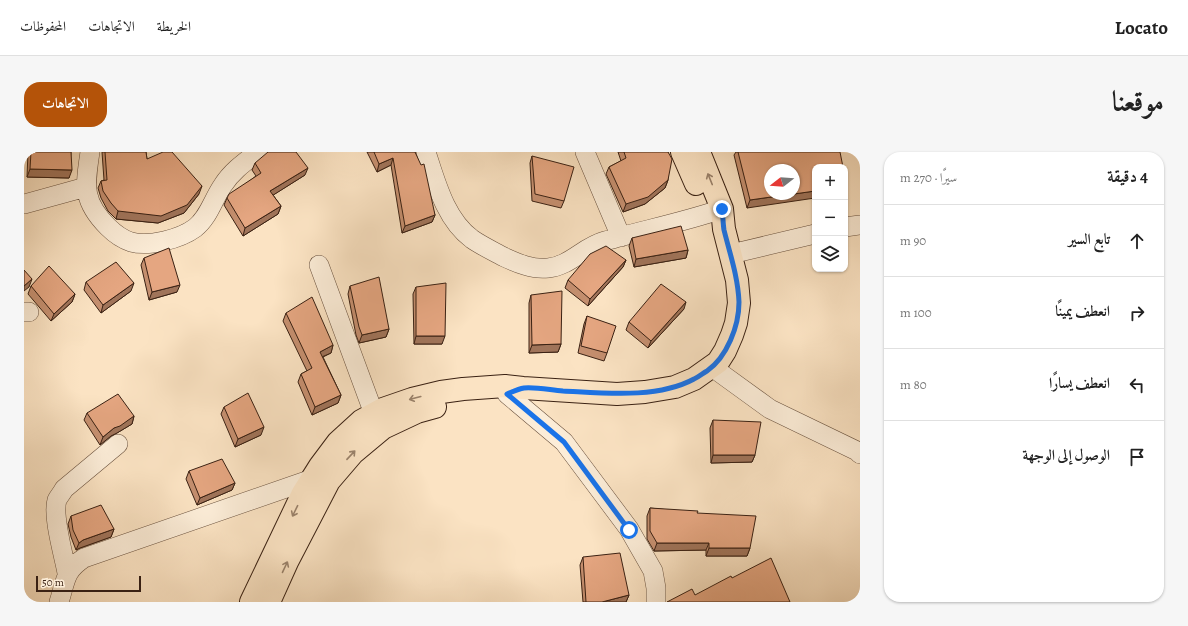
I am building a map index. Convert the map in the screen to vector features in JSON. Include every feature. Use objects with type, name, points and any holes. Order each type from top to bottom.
[{"type":"main road","points":[[682,152],[719,217]]},
{"type":"main road","points":[[251,602],[303,493],[320,466],[338,442],[361,421],[383,408],[441,392],[463,389],[511,389],[617,394],[645,392],[675,387],[694,379],[718,362],[725,351],[736,323],[739,303],[737,280],[731,254],[699,152]]},
{"type":"main road","points":[[269,602],[287,562],[329,481],[353,453],[365,442],[383,428],[417,412],[511,389]]},
{"type":"street","points":[[90,152],[86,177],[88,199],[101,221],[111,230],[120,237],[131,242],[141,243],[152,243],[182,235],[195,228],[205,217],[222,186],[233,172],[258,152]]},
{"type":"street","points":[[426,152],[440,195],[455,222],[471,238],[486,248],[528,266],[547,268],[558,266],[569,261],[590,246],[603,241],[719,217]]},
{"type":"street","points":[[585,152],[621,237]]},
{"type":"street","points":[[24,204],[86,187]]},
{"type":"street","points":[[848,227],[860,225]]},
{"type":"street","points":[[731,254],[812,235]]},
{"type":"street","points":[[320,265],[374,414]]},
{"type":"street","points":[[712,367],[770,409],[857,451],[860,454]]},
{"type":"street","points":[[511,389],[564,442],[629,530],[653,571],[656,588],[656,602]]},
{"type":"street","points":[[67,573],[56,518],[58,499],[64,489],[118,444]]},
{"type":"street","points":[[59,602],[67,573],[74,564],[84,558],[312,479]]},
{"type":"building","points":[[31,152],[71,152],[72,170],[30,169]]},
{"type":"building","points":[[105,152],[146,152],[147,159],[163,152],[172,152],[202,186],[187,205],[161,216],[118,211],[103,191],[101,181],[107,180]]},
{"type":"building","points":[[268,152],[296,152],[308,168],[270,191],[281,206],[245,228],[227,198],[229,194],[261,173],[255,163]]},
{"type":"building","points":[[374,152],[415,152],[421,165],[424,164],[435,215],[405,226],[393,158],[379,164]]},
{"type":"building","points":[[624,152],[668,152],[672,159],[668,180],[648,197],[626,204],[609,167],[626,158]]},
{"type":"building","points":[[738,152],[840,152],[842,164],[812,164],[812,191],[800,193],[800,164],[764,164],[764,198],[750,200]]},
{"type":"building","points":[[532,156],[574,167],[564,201],[535,194]]},
{"type":"building","points":[[681,226],[688,250],[636,259],[632,238]]},
{"type":"building","points":[[606,246],[626,260],[590,299],[568,280],[590,254]]},
{"type":"building","points":[[169,248],[180,285],[152,292],[144,258]]},
{"type":"building","points":[[116,262],[134,283],[103,305],[86,282]]},
{"type":"building","points":[[49,266],[75,294],[54,314],[31,286]]},
{"type":"building","points":[[24,270],[32,279],[24,286]]},
{"type":"building","points":[[379,277],[389,329],[362,335],[350,286]]},
{"type":"building","points":[[446,283],[445,336],[416,336],[416,287]]},
{"type":"building","points":[[661,284],[686,302],[651,341],[629,322]]},
{"type":"building","points":[[562,291],[561,344],[532,345],[531,295]]},
{"type":"building","points":[[312,297],[333,345],[320,352],[341,395],[315,407],[301,374],[312,368],[286,313]]},
{"type":"building","points":[[587,316],[616,326],[607,353],[581,346]]},
{"type":"building","points":[[248,393],[264,427],[238,439],[224,407]]},
{"type":"building","points":[[118,394],[134,416],[120,426],[114,428],[103,437],[87,413]]},
{"type":"building","points":[[713,420],[761,422],[755,455],[713,455]]},
{"type":"building","points":[[222,459],[235,483],[200,498],[189,471]]},
{"type":"building","points":[[101,505],[114,529],[83,540],[79,543],[73,530],[71,516]]},
{"type":"building","points":[[650,508],[698,511],[697,513],[756,516],[750,548],[709,548],[709,543],[657,543],[650,531]]},
{"type":"building","points":[[620,553],[629,595],[602,602],[586,602],[583,557]]},
{"type":"building","points":[[771,558],[790,602],[667,602],[692,589],[695,595],[731,576],[732,578]]},
{"type":"route","points":[[629,530],[564,442],[507,394],[523,388],[617,394],[645,392],[675,387],[694,379],[718,362],[732,335],[736,323],[739,303],[737,280],[724,229],[722,209]]}]
